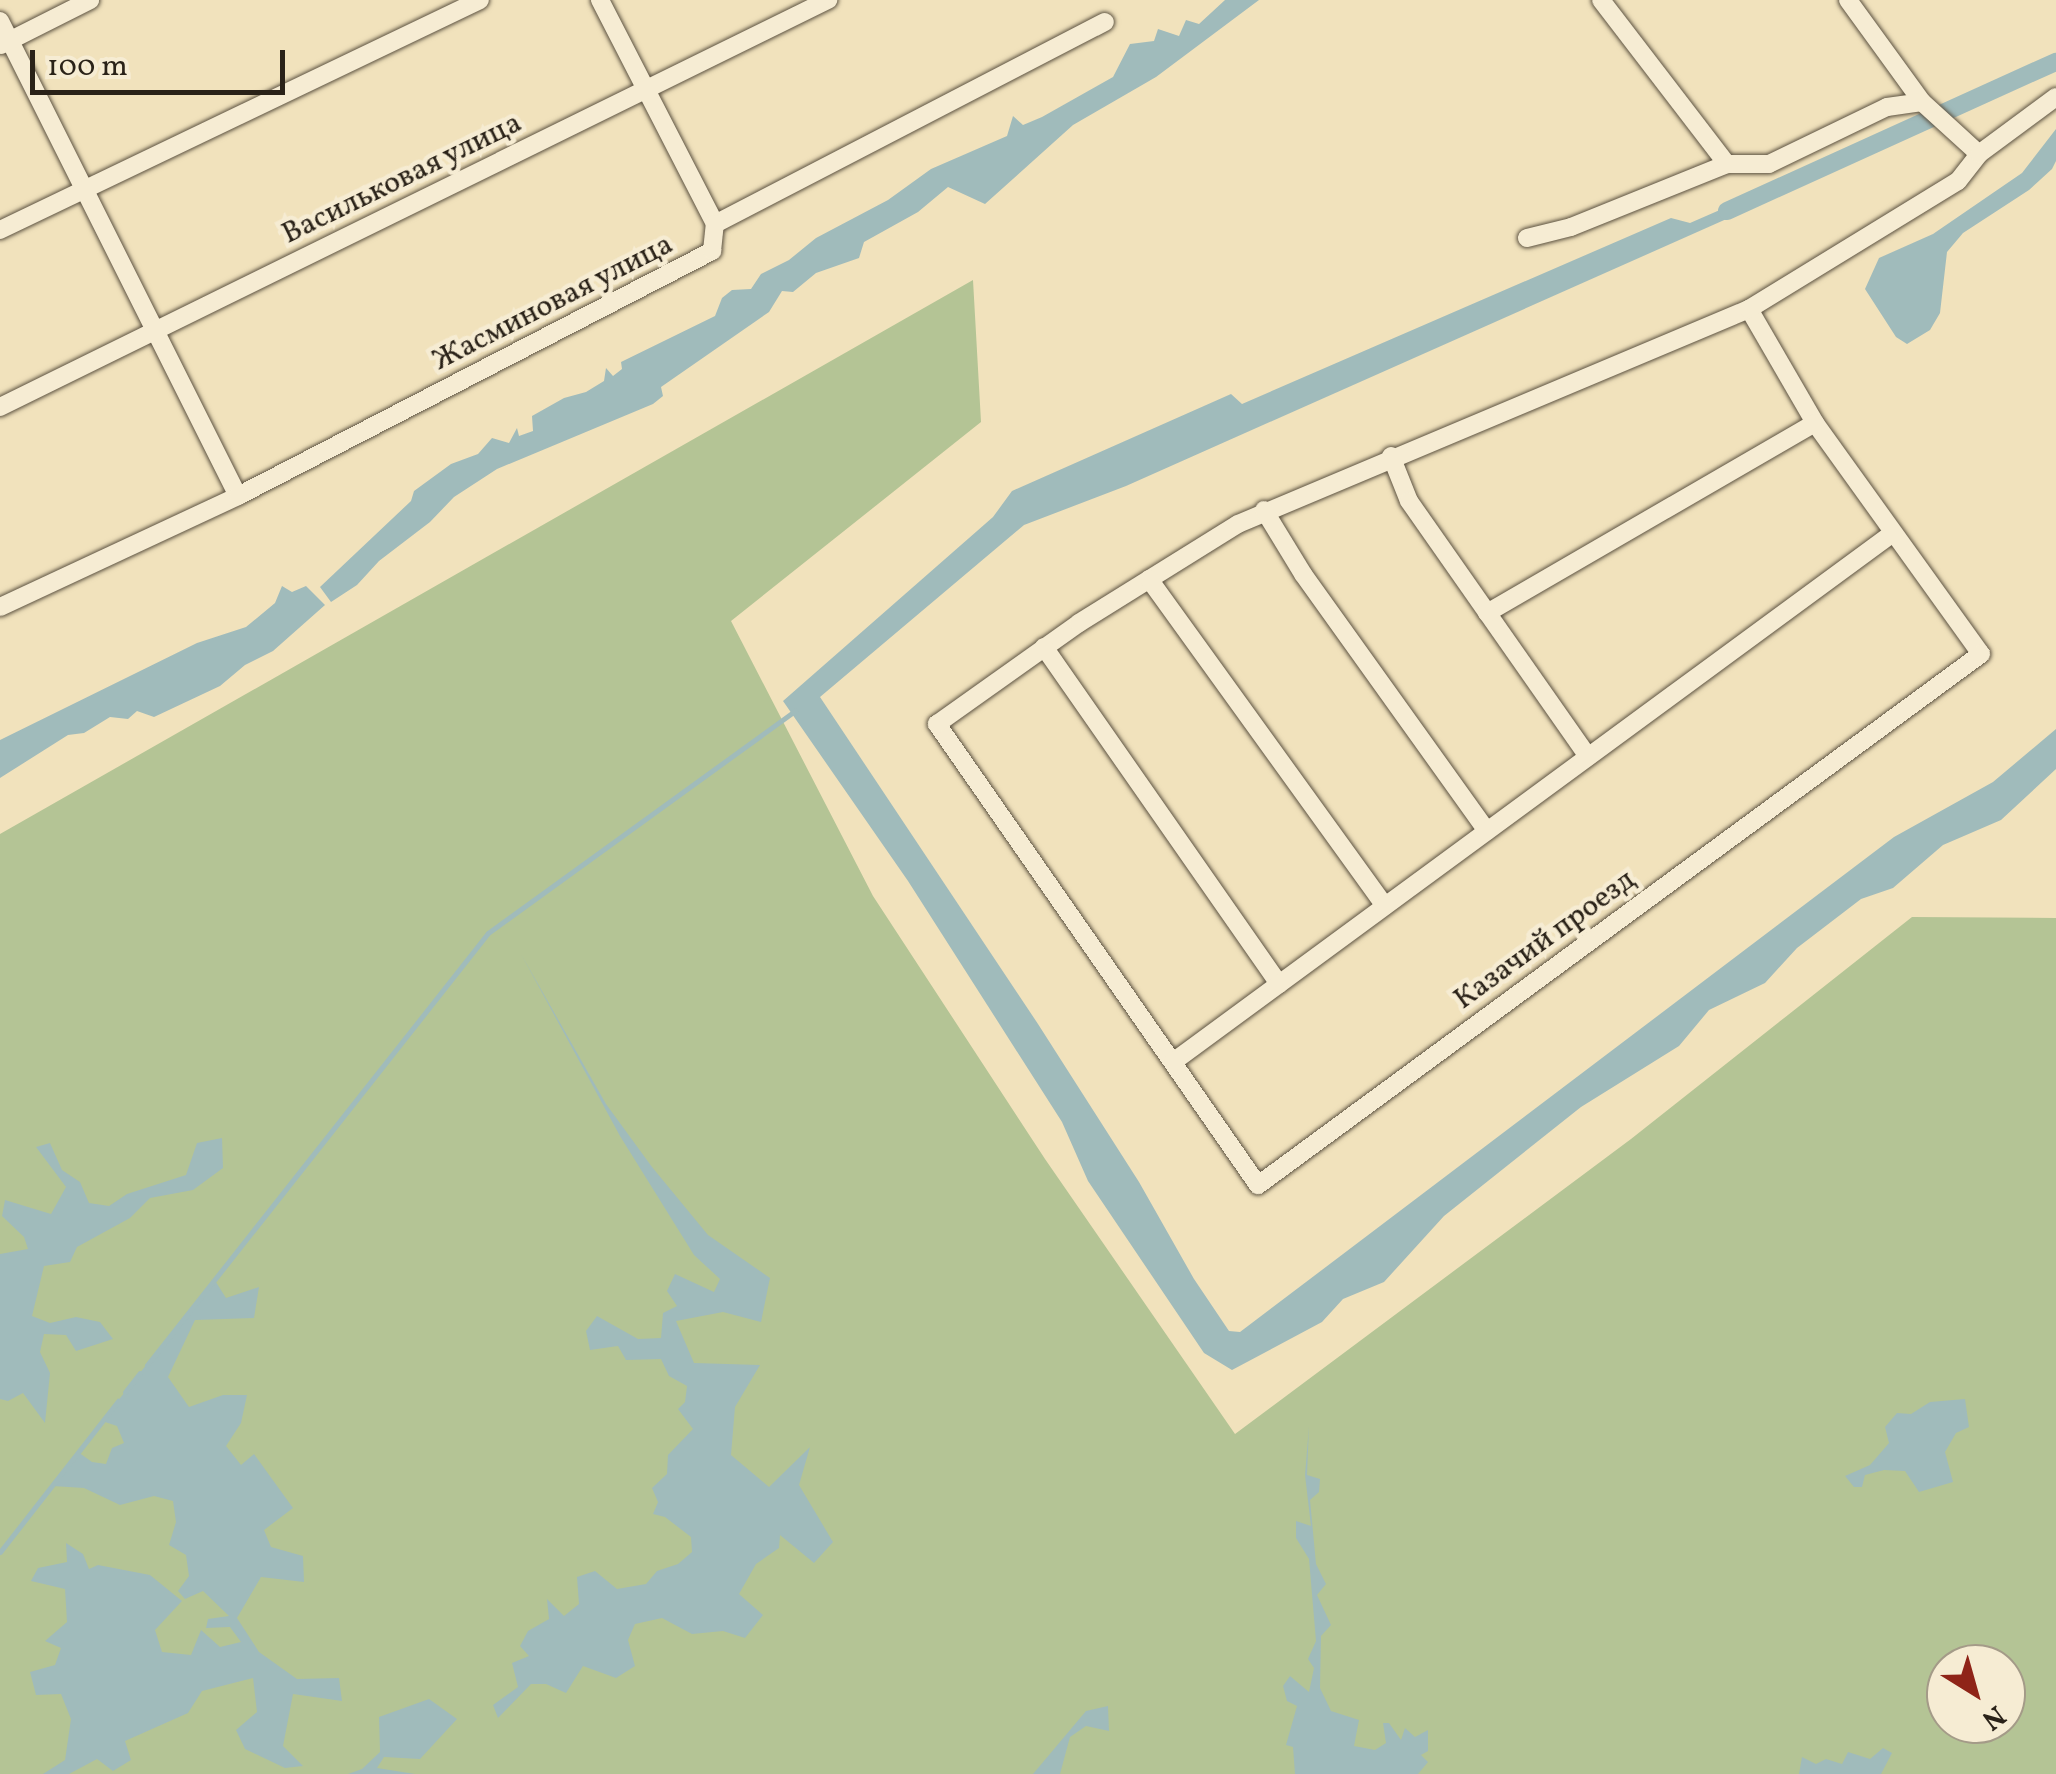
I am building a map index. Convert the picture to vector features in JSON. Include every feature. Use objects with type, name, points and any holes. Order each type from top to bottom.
[{"type":"street","points":[[5,44],[90,0]]},
{"type":"street","points":[[0,230],[480,0]]},
{"type":"street","points":[[600,0],[715,224],[1104,22]]},
{"type":"street","name":"Васильковая улица","points":[[0,407],[828,0]]},
{"type":"street","points":[[1601,0],[1727,164]]},
{"type":"street","points":[[1848,0],[1922,102],[1979,154]]},
{"type":"street","points":[[0,21],[5,44],[86,191],[238,496]]},
{"type":"street","points":[[1279,984],[1044,647],[1264,510],[1749,309],[1958,181],[1979,154],[2056,97]]},
{"type":"street","points":[[1526,238],[1571,227],[1727,164],[1769,164],[1887,107],[1922,102]]},
{"type":"street","name":"Жасминовая улица","points":[[0,607],[238,496],[712,251],[715,224]]},
{"type":"street","name":"Казачий проезд","points":[[1044,647],[937,724],[1258,1184],[1981,654],[1815,423],[1749,309]]},
{"type":"street","points":[[1487,613],[1815,423]]},
{"type":"street","points":[[1391,456],[1409,502],[1588,757]]},
{"type":"street","points":[[1264,510],[1303,574],[1488,831]]},
{"type":"street","points":[[1172,1062],[1893,533]]},
{"type":"street","points":[[1149,579],[1385,906]]},
{"type":"green space","points":[[973,280],[981,422],[731,621],[873,896],[1045,1159],[1235,1434],[1631,1139],[1912,917],[2056,918],[2056,1774],[0,1774],[0,834]]},
{"type":"water","points":[[1225,0],[1259,0],[1156,77],[1073,125],[985,204],[948,187],[918,212],[864,242],[859,258],[816,273],[793,292],[782,291],[769,312],[661,387],[663,396],[653,404],[497,469],[454,497],[357,585],[331,602],[320,587],[411,501],[414,491],[451,464],[478,454],[492,438],[509,443],[517,428],[519,436],[533,431],[532,416],[604,381],[606,368],[613,376],[622,369],[621,362],[715,316],[722,298],[732,290],[751,289],[761,274],[789,260],[816,238],[888,200],[931,169],[1007,136],[1013,116],[1023,125],[1113,77],[1130,44],[1154,41],[1158,29],[1179,36],[1186,20],[1199,24]]},
{"type":"water","points":[[2056,129],[2056,161],[2052,169],[2029,190],[1963,233],[1947,252],[1940,313],[1930,330],[1907,344],[1896,337],[1865,289],[1879,258],[1933,234],[2022,173]]},
{"type":"water","points":[[1745,199],[1749,209],[1126,486],[1024,525],[820,697],[1038,1024],[1139,1182],[1194,1279],[1229,1331],[1240,1332],[1894,837],[1993,782],[2056,729],[2056,769],[2001,820],[1943,845],[1893,888],[1861,899],[1797,948],[1765,983],[1709,1010],[1679,1046],[1581,1107],[1444,1216],[1384,1282],[1343,1299],[1322,1322],[1232,1370],[1204,1353],[1088,1181],[1062,1122],[908,881],[783,701],[993,517],[1012,491],[1231,394],[1242,404],[1671,218],[1690,223]]},
{"type":"water","points":[[282,586],[292,592],[306,586],[325,605],[273,651],[245,665],[220,686],[154,717],[137,711],[128,719],[110,717],[84,733],[68,735],[0,778],[0,740],[197,643],[246,627],[275,603]]},
{"type":"water","points":[[521,954],[606,1104],[652,1167],[708,1235],[770,1278],[761,1322],[723,1312],[676,1321],[694,1363],[760,1365],[735,1407],[731,1455],[769,1487],[810,1447],[799,1485],[833,1542],[814,1563],[780,1535],[779,1548],[756,1564],[739,1594],[763,1615],[745,1638],[723,1631],[692,1634],[662,1618],[635,1624],[628,1640],[635,1666],[616,1678],[583,1666],[566,1693],[546,1684],[531,1684],[498,1718],[493,1705],[518,1687],[512,1663],[529,1656],[520,1646],[528,1631],[549,1619],[547,1599],[564,1616],[579,1604],[577,1577],[595,1571],[617,1589],[646,1584],[657,1571],[678,1564],[692,1552],[691,1537],[665,1517],[653,1514],[658,1502],[652,1488],[667,1474],[668,1455],[693,1429],[678,1409],[685,1402],[687,1386],[669,1376],[661,1359],[626,1360],[618,1346],[590,1350],[586,1331],[597,1316],[638,1339],[661,1338],[663,1313],[677,1306],[667,1291],[675,1274],[714,1292],[720,1279],[694,1255],[620,1136]]},
{"type":"water","points":[[222,1138],[223,1168],[193,1190],[150,1198],[130,1218],[77,1247],[70,1262],[44,1266],[32,1316],[50,1323],[76,1317],[100,1322],[113,1339],[76,1351],[66,1335],[44,1334],[40,1352],[50,1373],[45,1423],[23,1393],[8,1401],[0,1399],[0,1254],[28,1249],[24,1237],[2,1216],[5,1200],[51,1214],[66,1187],[36,1147],[50,1143],[62,1170],[80,1182],[89,1203],[109,1206],[127,1194],[186,1175],[197,1143]]},
{"type":"water","points":[[214,1279],[226,1298],[259,1287],[254,1318],[195,1320],[168,1377],[189,1407],[223,1395],[247,1395],[241,1423],[226,1446],[241,1465],[254,1454],[293,1508],[264,1530],[271,1547],[303,1556],[304,1582],[261,1577],[237,1618],[259,1652],[297,1679],[339,1678],[342,1701],[293,1694],[283,1746],[303,1766],[285,1768],[245,1749],[236,1730],[257,1712],[253,1678],[202,1691],[188,1713],[125,1741],[131,1760],[113,1771],[97,1759],[69,1774],[43,1774],[65,1760],[71,1719],[61,1694],[36,1695],[30,1672],[55,1665],[61,1648],[45,1641],[67,1622],[65,1589],[31,1581],[38,1568],[67,1562],[66,1543],[83,1554],[89,1569],[98,1565],[150,1575],[182,1601],[155,1630],[162,1652],[191,1655],[201,1630],[220,1647],[241,1642],[230,1627],[206,1628],[208,1619],[229,1616],[203,1591],[185,1599],[178,1591],[189,1576],[186,1555],[169,1545],[176,1522],[173,1501],[154,1496],[120,1505],[84,1488],[52,1486],[78,1452],[92,1462],[106,1464],[112,1448],[124,1443],[117,1426],[102,1421]]},
{"type":"water","points":[[1965,1399],[1969,1427],[1956,1433],[1945,1452],[1953,1482],[1919,1492],[1905,1471],[1884,1470],[1865,1475],[1862,1487],[1854,1487],[1845,1476],[1870,1465],[1889,1443],[1885,1427],[1897,1413],[1911,1414],[1930,1402]]},
{"type":"water","points":[[1309,1426],[1307,1475],[1320,1479],[1319,1492],[1310,1500],[1316,1564],[1326,1584],[1317,1595],[1331,1625],[1321,1636],[1320,1688],[1331,1711],[1359,1720],[1354,1746],[1375,1750],[1386,1743],[1383,1723],[1389,1723],[1401,1740],[1405,1728],[1415,1737],[1428,1730],[1428,1751],[1421,1755],[1428,1762],[1418,1774],[1295,1774],[1293,1747],[1286,1745],[1297,1706],[1287,1701],[1283,1686],[1290,1676],[1309,1692],[1314,1668],[1308,1659],[1316,1641],[1309,1559],[1296,1538],[1296,1521],[1311,1526],[1305,1475]]},
{"type":"water","points":[[429,1699],[457,1719],[420,1759],[384,1757],[377,1768],[415,1774],[348,1774],[362,1769],[380,1752],[379,1717]]},
{"type":"water","points":[[1108,1706],[1109,1731],[1086,1726],[1070,1737],[1060,1774],[1033,1774],[1086,1711]]},
{"type":"water","points":[[1883,1748],[1892,1753],[1881,1774],[1799,1774],[1802,1757],[1816,1764],[1826,1759],[1842,1764],[1848,1752],[1870,1759]]},
{"type":"waterway","points":[[1727,211],[2056,62]]},
{"type":"waterway","points":[[147,1365],[488,933],[795,711]]},
{"type":"waterway","points":[[125,1392],[140,1373]]},
{"type":"waterway","points":[[0,1552],[118,1401]]}]
